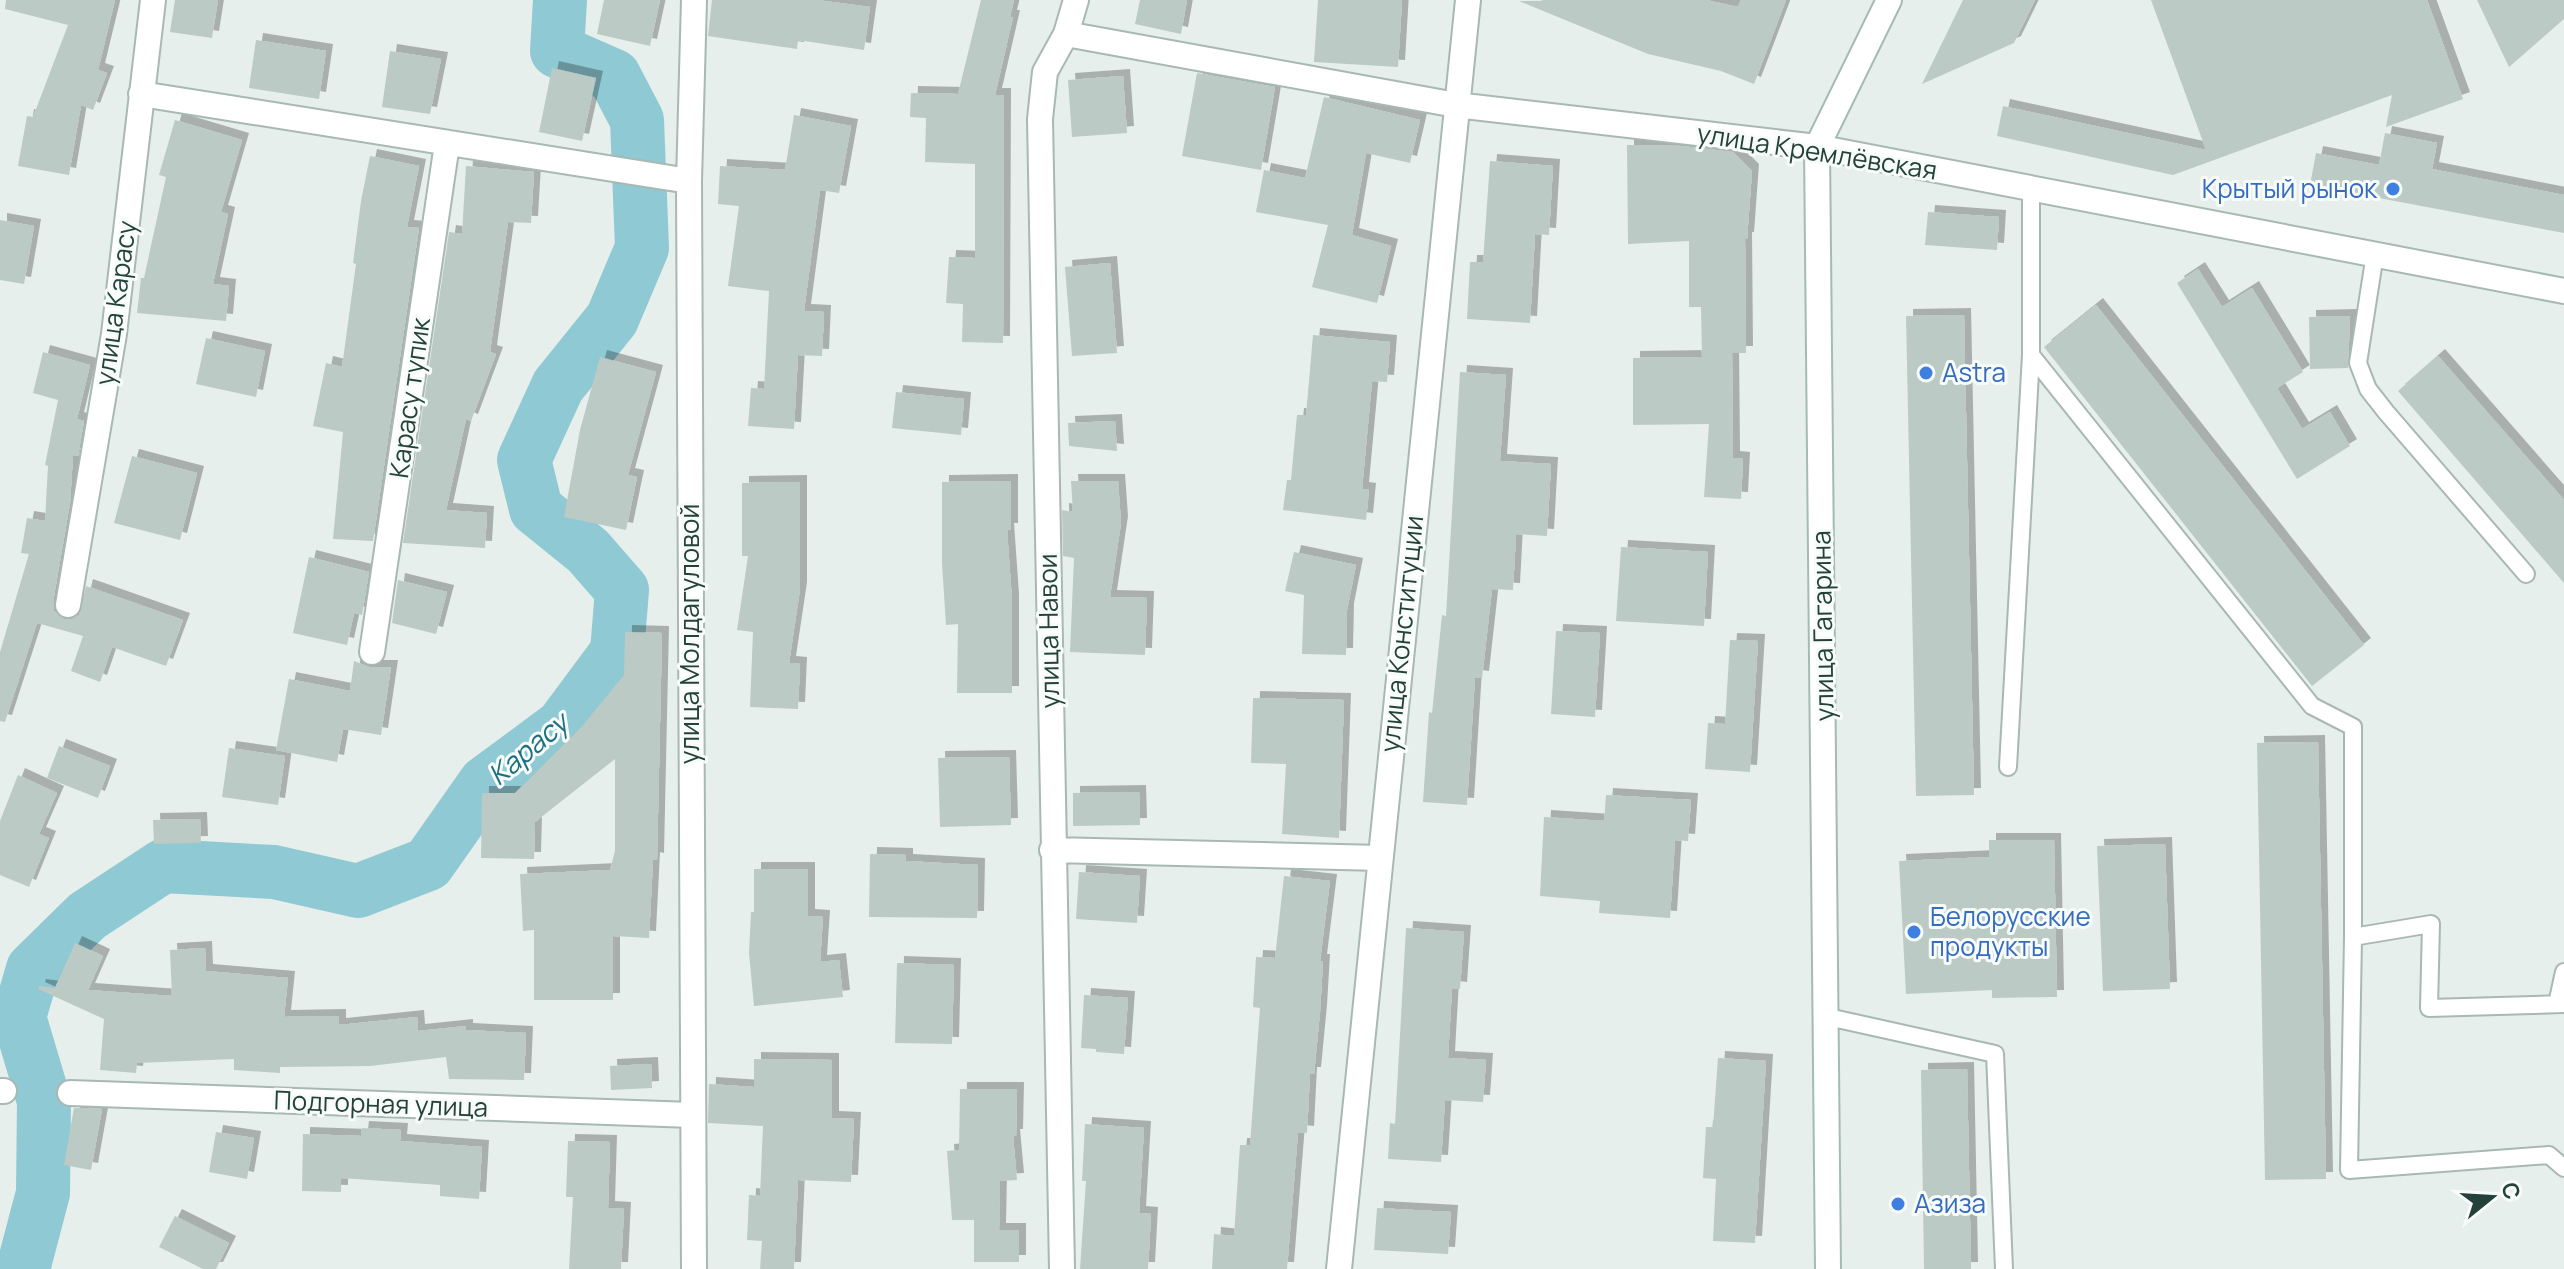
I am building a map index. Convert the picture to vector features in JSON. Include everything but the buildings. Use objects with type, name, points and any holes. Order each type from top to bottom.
[{"type":"street","name":"улица Карасу","points":[[68,605],[114,334],[153,0]]},
{"type":"street","name":"улица Молдагуловой","points":[[694,0],[689,181],[694,1269]]},
{"type":"street","name":"улица Навои","points":[[1062,1269],[1040,119],[1045,72],[1066,34],[1076,0]]},
{"type":"street","name":"улица Конституции","points":[[1339,1269],[1468,0]]},
{"type":"street","name":"улица Гагарина","points":[[1828,1269],[1828,1017],[1817,147],[1889,0]]},
{"type":"street","name":"улица Кремлёвская","points":[[1066,34],[1456,105],[1817,147],[2564,291]]},
{"type":"street","points":[[141,94],[689,181]]},
{"type":"street","name":"Карасу тупик","points":[[372,652],[447,144]]},
{"type":"street","points":[[1052,850],[1380,858]]},
{"type":"street","name":"Подгорная улица","points":[[70,1093],[692,1115]]},
{"type":"lane","points":[[2008,767],[2031,355],[2031,187]]},
{"type":"lane","points":[[2375,254],[2358,363],[2368,389],[2526,574]]},
{"type":"lane","points":[[2031,355],[2312,706],[2353,727],[2349,1170],[2549,1155],[2564,1168]]},
{"type":"lane","points":[[2353,937],[2431,924],[2429,1008],[2560,1004],[2564,972]]},
{"type":"lane","points":[[1828,1017],[1995,1054],[2004,1269]]},
{"type":"waterway","name":"Карасу","points":[[23,1269],[43,1193],[44,1101],[19,1017],[33,969],[87,916],[163,866],[274,872],[358,891],[428,864],[485,783],[562,726],[617,652],[622,590],[588,551],[536,509],[524,460],[558,386],[612,319],[642,248],[637,120],[614,76],[557,51],[560,0]]},
{"type":"place","name":"Крытый рынок","points":[[2393,189]]},
{"type":"place","name":"Astra","points":[[1926,373]]},
{"type":"place","name":"Белорусские продукты","points":[[1914,932]]},
{"type":"place","name":"Азиза","points":[[1898,1204]]}]
